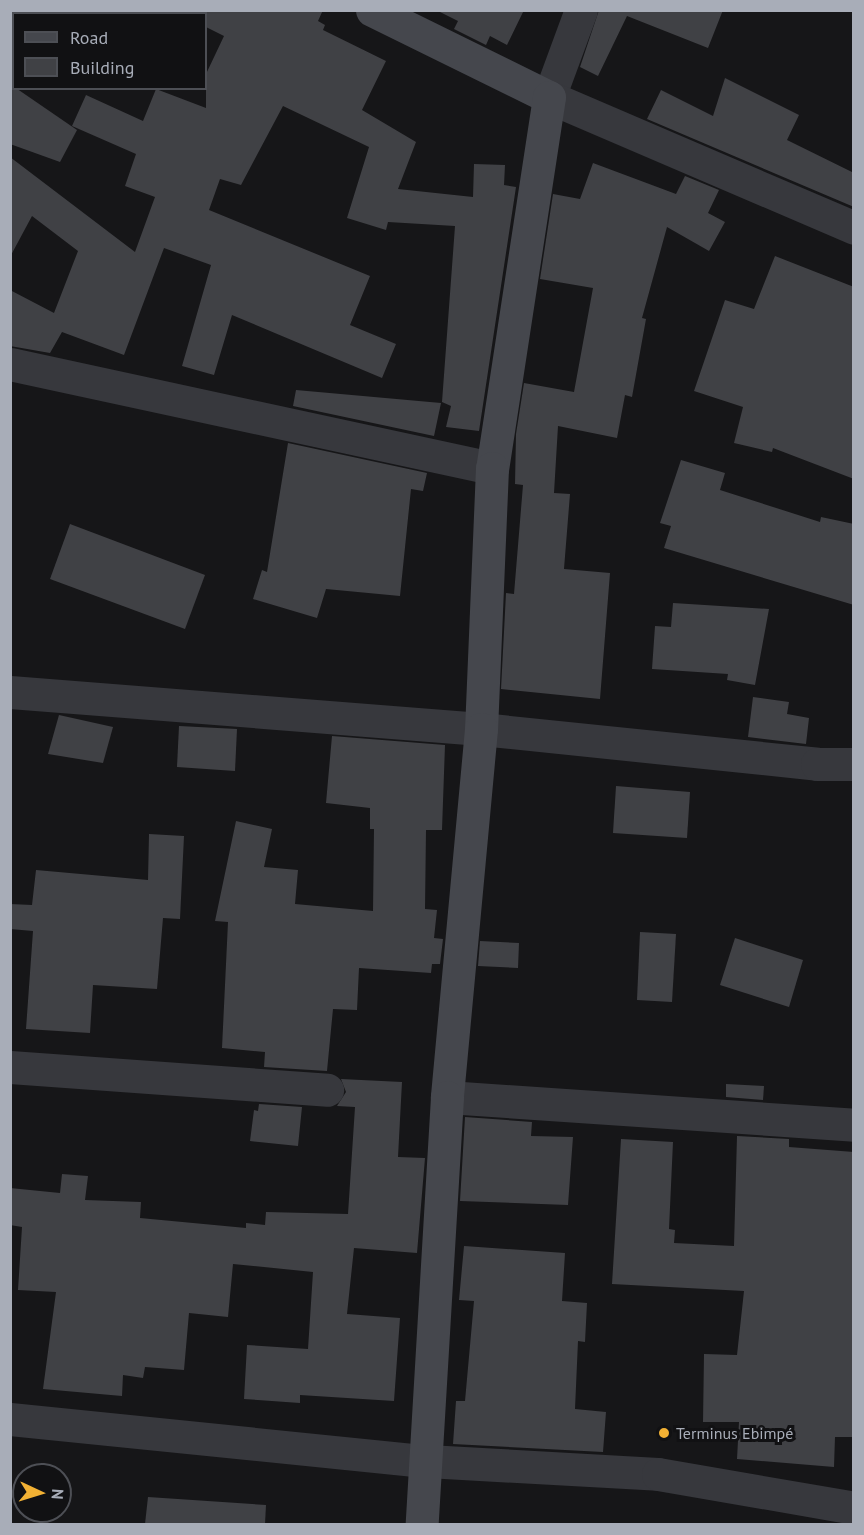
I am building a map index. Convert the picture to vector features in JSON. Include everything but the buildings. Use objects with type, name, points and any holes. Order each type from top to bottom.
[{"type":"street","points":[[372,10],[549,97],[854,228]]},
{"type":"street","points":[[422,1524],[428,1461],[447,1097],[481,729],[492,468],[549,97],[581,10]]},
{"type":"street","points":[[10,364],[492,468]]},
{"type":"street","points":[[10,692],[481,729],[817,764],[854,764]]},
{"type":"street","points":[[10,1067],[327,1090]]},
{"type":"street","points":[[447,1097],[854,1125]]},
{"type":"street","points":[[10,1419],[428,1461],[658,1474],[854,1508]]},
{"type":"place","name":"Terminus Ebimpé","points":[[664,1433]]}]
